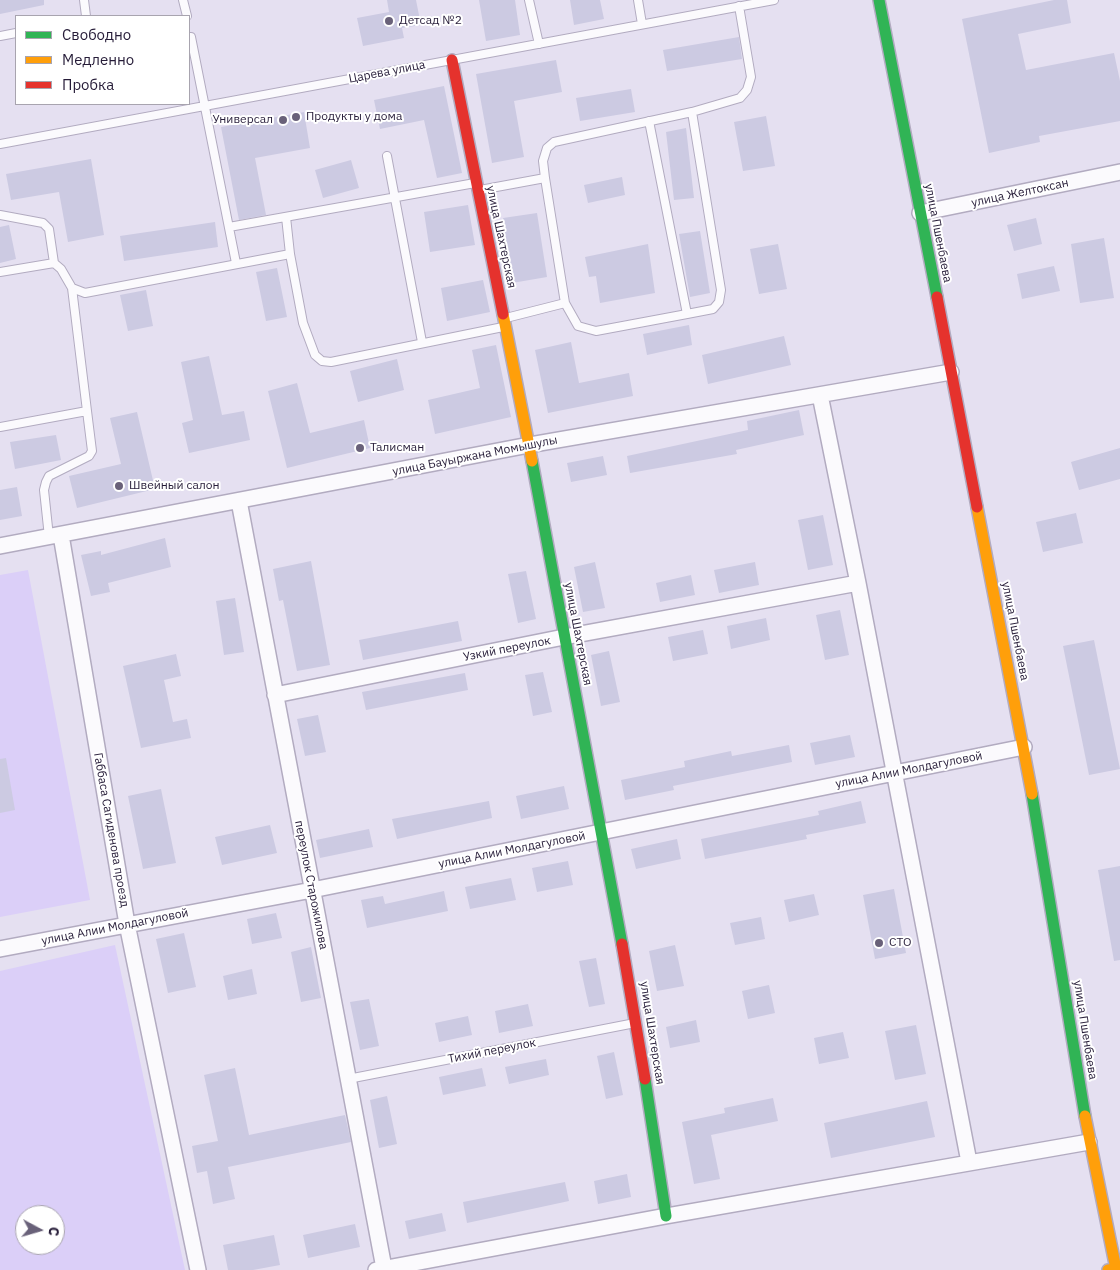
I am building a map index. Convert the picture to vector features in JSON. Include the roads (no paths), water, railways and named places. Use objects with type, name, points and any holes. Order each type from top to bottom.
[{"type":"street","name":"улица Пшенбаева","points":[[879,0],[1024,747],[1089,1142],[1115,1269]]},
{"type":"street","name":"улица Шахтерская","points":[[452,60],[529,445],[637,1022],[666,1216]]},
{"type":"street","name":"улица Желтоксан","points":[[920,213],[1120,172]]},
{"type":"street","name":"улица Бауыржана Момышулы","points":[[0,546],[529,445],[951,372]]},
{"type":"street","points":[[820,395],[969,1162]]},
{"type":"street","name":"переулок Старожилова","points":[[238,501],[348,1079],[380,1269]]},
{"type":"street","name":"Габбаса Сагиденова проезд","points":[[55,536],[127,924],[198,1270]]},
{"type":"street","name":"Узкий переулок","points":[[275,695],[564,637],[858,583]]},
{"type":"street","name":"улица Алии Молдагуловой","points":[[0,949],[312,890],[1024,747]]},
{"type":"street","points":[[380,1269],[666,1216],[1089,1142]]},
{"type":"lane","points":[[84,0],[86,15]]},
{"type":"lane","points":[[184,0],[187,15]]},
{"type":"lane","points":[[529,0],[539,44]]},
{"type":"lane","points":[[638,0],[642,24]]},
{"type":"lane","name":"Царева улица","points":[[0,144],[539,44],[642,24],[729,4],[739,6],[774,0]]},
{"type":"lane","points":[[692,112],[721,290],[719,302],[713,309],[596,331],[578,326],[573,321],[565,303],[543,161],[547,148],[554,142],[692,112],[732,102],[740,98],[747,90],[751,78],[739,6]]},
{"type":"lane","points":[[0,36],[15,33]]},
{"type":"lane","points":[[190,37],[236,263]]},
{"type":"lane","points":[[648,121],[687,314]]},
{"type":"lane","points":[[387,156],[397,198],[422,342]]},
{"type":"lane","points":[[228,227],[397,198],[545,178]]},
{"type":"lane","points":[[0,216],[43,223],[49,229],[54,263],[61,269],[72,288],[87,411],[93,442],[92,452],[89,456],[49,476],[46,482],[44,490],[55,536]]},
{"type":"lane","points":[[286,217],[290,254],[303,323],[315,355],[322,361],[331,362],[422,342],[505,322],[565,303]]},
{"type":"lane","points":[[72,288],[85,293],[290,254]]},
{"type":"lane","points":[[0,272],[54,263]]},
{"type":"lane","points":[[0,426],[87,411]]},
{"type":"lane","name":"Тихий переулок","points":[[348,1079],[637,1022]]},
{"type":"place","name":"Детсад №2","points":[[389,21]]},
{"type":"place","name":"Продукты у дома","points":[[296,117]]},
{"type":"place","name":"Универсал","points":[[283,120]]},
{"type":"place","name":"Талисман","points":[[360,448]]},
{"type":"place","name":"Швейный салон","points":[[119,486]]},
{"type":"place","name":"СТО","points":[[879,943]]}]
